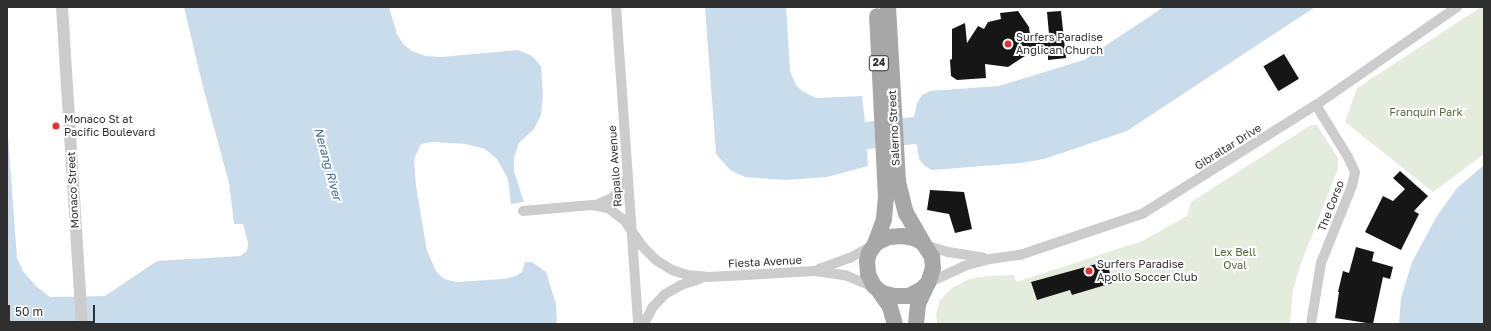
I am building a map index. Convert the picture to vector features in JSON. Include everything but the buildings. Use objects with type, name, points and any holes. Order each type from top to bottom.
[{"type":"main road","name":"Salerno Street","points":[[876,7],[888,118]]},
{"type":"main road","name":"Salerno Street","points":[[874,245],[882,226],[886,204],[889,148],[888,7]]},
{"type":"main road","name":"Salerno Street","points":[[889,148],[904,208],[924,244]]},
{"type":"main road","points":[[874,245],[886,238],[902,236],[914,238],[924,244]]},
{"type":"main road","name":"24","points":[[916,324],[918,304],[932,272],[933,263],[930,252],[924,244]]},
{"type":"main road","name":"24","points":[[874,245],[868,256],[866,264],[869,278],[890,307],[895,324]]},
{"type":"main road","points":[[878,290],[894,296],[906,296],[918,292],[927,284]]},
{"type":"street","name":"Monaco Street","points":[[62,7],[78,286],[82,324]]},
{"type":"street","name":"Rapallo Avenue","points":[[616,7],[638,324]]},
{"type":"street","name":"Gibraltar Drive","points":[[927,284],[954,269],[990,258],[1020,255],[1142,214],[1316,105],[1457,7]]},
{"type":"street","name":"The Corso","points":[[1311,324],[1321,263],[1352,186],[1355,172],[1348,157],[1316,105]]},
{"type":"street","points":[[523,210],[592,206],[603,203],[612,198],[621,189],[628,177]]},
{"type":"street","name":"Fiesta Avenue","points":[[592,206],[604,207],[615,212],[631,228],[648,253],[666,267],[687,275],[716,276],[815,271],[851,277],[878,290]]},
{"type":"street","name":"Gibraltar Drive","points":[[924,244],[948,252],[990,258]]},
{"type":"street","name":"Fiesta Avenue","points":[[815,271],[850,258],[874,245]]},
{"type":"street","name":"Fiesta Avenue","points":[[644,324],[655,304],[670,291],[690,282],[716,276]]},
{"type":"green space","name":"Franquin Park","points":[[1481,7],[1484,7],[1484,154],[1433,192],[1345,122],[1357,88]]},
{"type":"green space","name":"Lex Bell Oval","points":[[1311,125],[1317,125],[1338,158],[1338,169],[1300,266],[1293,290],[1290,324],[937,324],[936,314],[940,300],[952,288],[969,279],[987,276],[1014,275],[1016,282],[1142,241],[1187,216],[1191,202]]},
{"type":"water","name":"Nerang River","points":[[184,7],[389,7],[397,34],[403,44],[412,51],[426,56],[441,57],[518,50],[532,56],[541,66],[543,95],[541,115],[534,129],[519,143],[514,158],[514,171],[524,202],[511,204],[508,179],[497,159],[485,149],[466,144],[432,142],[421,144],[414,159],[416,186],[427,251],[436,271],[444,279],[456,282],[504,279],[516,276],[522,272],[525,262],[532,262],[546,272],[556,304],[557,324],[7,324],[7,122],[17,258],[23,271],[36,286],[50,297],[105,296],[157,261],[240,256],[247,251],[248,243],[243,224],[234,224],[229,183],[203,87]]},
{"type":"water","points":[[705,7],[786,7],[790,71],[796,85],[802,91],[816,98],[862,96],[865,122],[914,117],[917,103],[922,95],[930,91],[999,86],[1084,60],[1164,7],[1315,7],[1127,131],[1044,159],[1021,163],[932,170],[925,166],[919,159],[917,145],[915,144],[867,149],[868,166],[827,177],[785,180],[745,177],[730,170],[716,154]]},
{"type":"water","points":[[1484,165],[1484,324],[1399,324],[1401,298],[1412,262],[1437,216],[1457,188]]},
{"type":"place","name":"Surfers Paradise Anglican Church","points":[[1008,44]]},
{"type":"place","name":"Monaco St at Pacific Boulevard","points":[[56,126]]},
{"type":"place","name":"Surfers Paradise Apollo Soccer Club","points":[[1089,271]]}]
